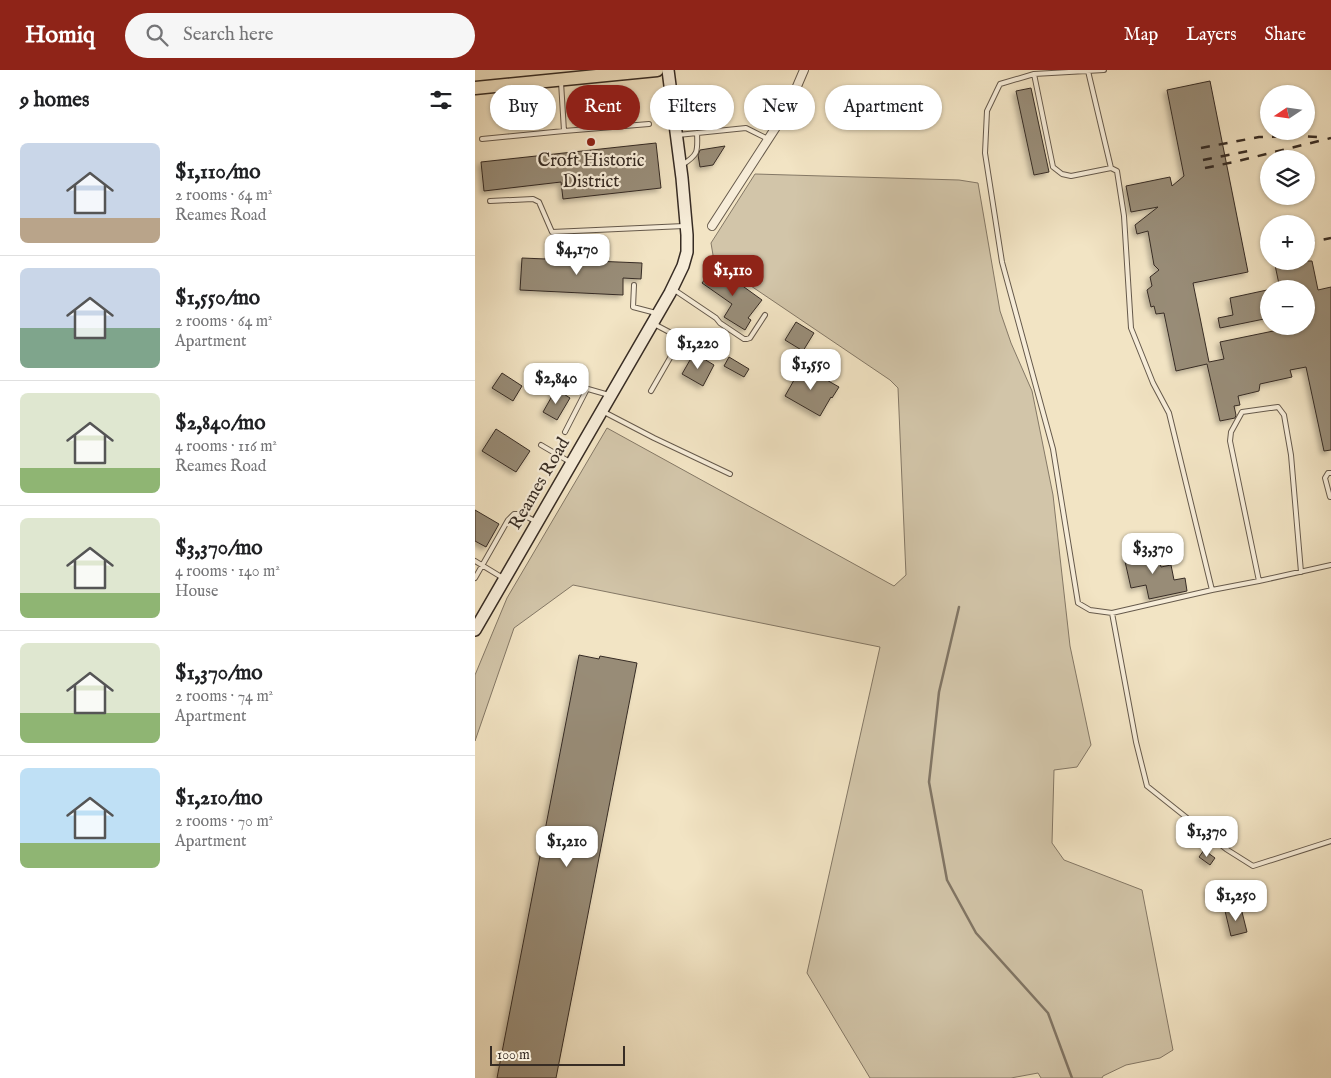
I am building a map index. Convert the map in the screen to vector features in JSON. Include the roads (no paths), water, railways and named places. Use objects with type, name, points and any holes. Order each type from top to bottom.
[{"type":"main road","points":[[475,88],[657,70]]},
{"type":"main road","name":"Reames Road","points":[[475,630],[656,318],[683,266],[687,252],[687,226],[668,70]]},
{"type":"street","points":[[712,226],[769,139],[792,98],[804,70]]},
{"type":"lane","points":[[1104,70],[1034,74],[1000,84],[987,111],[985,153],[1002,262],[1053,449],[1078,603],[1090,610],[1112,613],[1331,565]]},
{"type":"lane","points":[[1088,71],[1111,168]]},
{"type":"lane","points":[[1034,74],[1053,167],[1062,174],[1071,176],[1111,168],[1117,171],[1125,216],[1131,328],[1153,383],[1169,413],[1212,590]]},
{"type":"lane","points":[[561,80],[564,132]]},
{"type":"lane","points":[[482,139],[649,124]]},
{"type":"lane","points":[[677,135],[746,128],[769,139]]},
{"type":"lane","points":[[681,166],[694,157],[698,146],[697,133]]},
{"type":"lane","points":[[490,201],[533,199],[539,202],[552,232],[687,226]]},
{"type":"lane","points":[[635,285],[633,307],[656,318],[678,340],[678,344],[651,391]]},
{"type":"lane","points":[[673,288],[744,339],[750,338],[765,315]]},
{"type":"lane","points":[[532,381],[574,385],[611,395]]},
{"type":"lane","points":[[565,432],[587,388]]},
{"type":"lane","points":[[1259,581],[1230,441],[1231,432],[1242,412],[1278,407],[1283,415],[1291,455],[1301,572]]},
{"type":"lane","points":[[602,411],[653,438],[730,474]]},
{"type":"lane","points":[[541,445],[572,463]]},
{"type":"lane","points":[[1331,472],[1325,478],[1331,497]]},
{"type":"lane","points":[[475,578],[508,520],[514,514],[521,514],[538,522]]},
{"type":"lane","points":[[475,561],[505,579]]},
{"type":"lane","points":[[1112,613],[1136,742],[1147,786],[1226,849],[1253,866],[1331,841]]},
{"type":"waterway","points":[[959,607],[939,692],[929,782],[947,880],[976,933],[1048,1013],[1072,1078]]},
{"type":"railway","points":[[1201,148],[1259,137],[1319,137]]},
{"type":"railway","points":[[1205,168],[1331,138]]},
{"type":"railway","points":[[1203,160],[1254,150]]},
{"type":"railway","points":[[1315,241],[1331,238]]},
{"type":"place","name":"Croft Historic District","points":[[591,142]]}]
